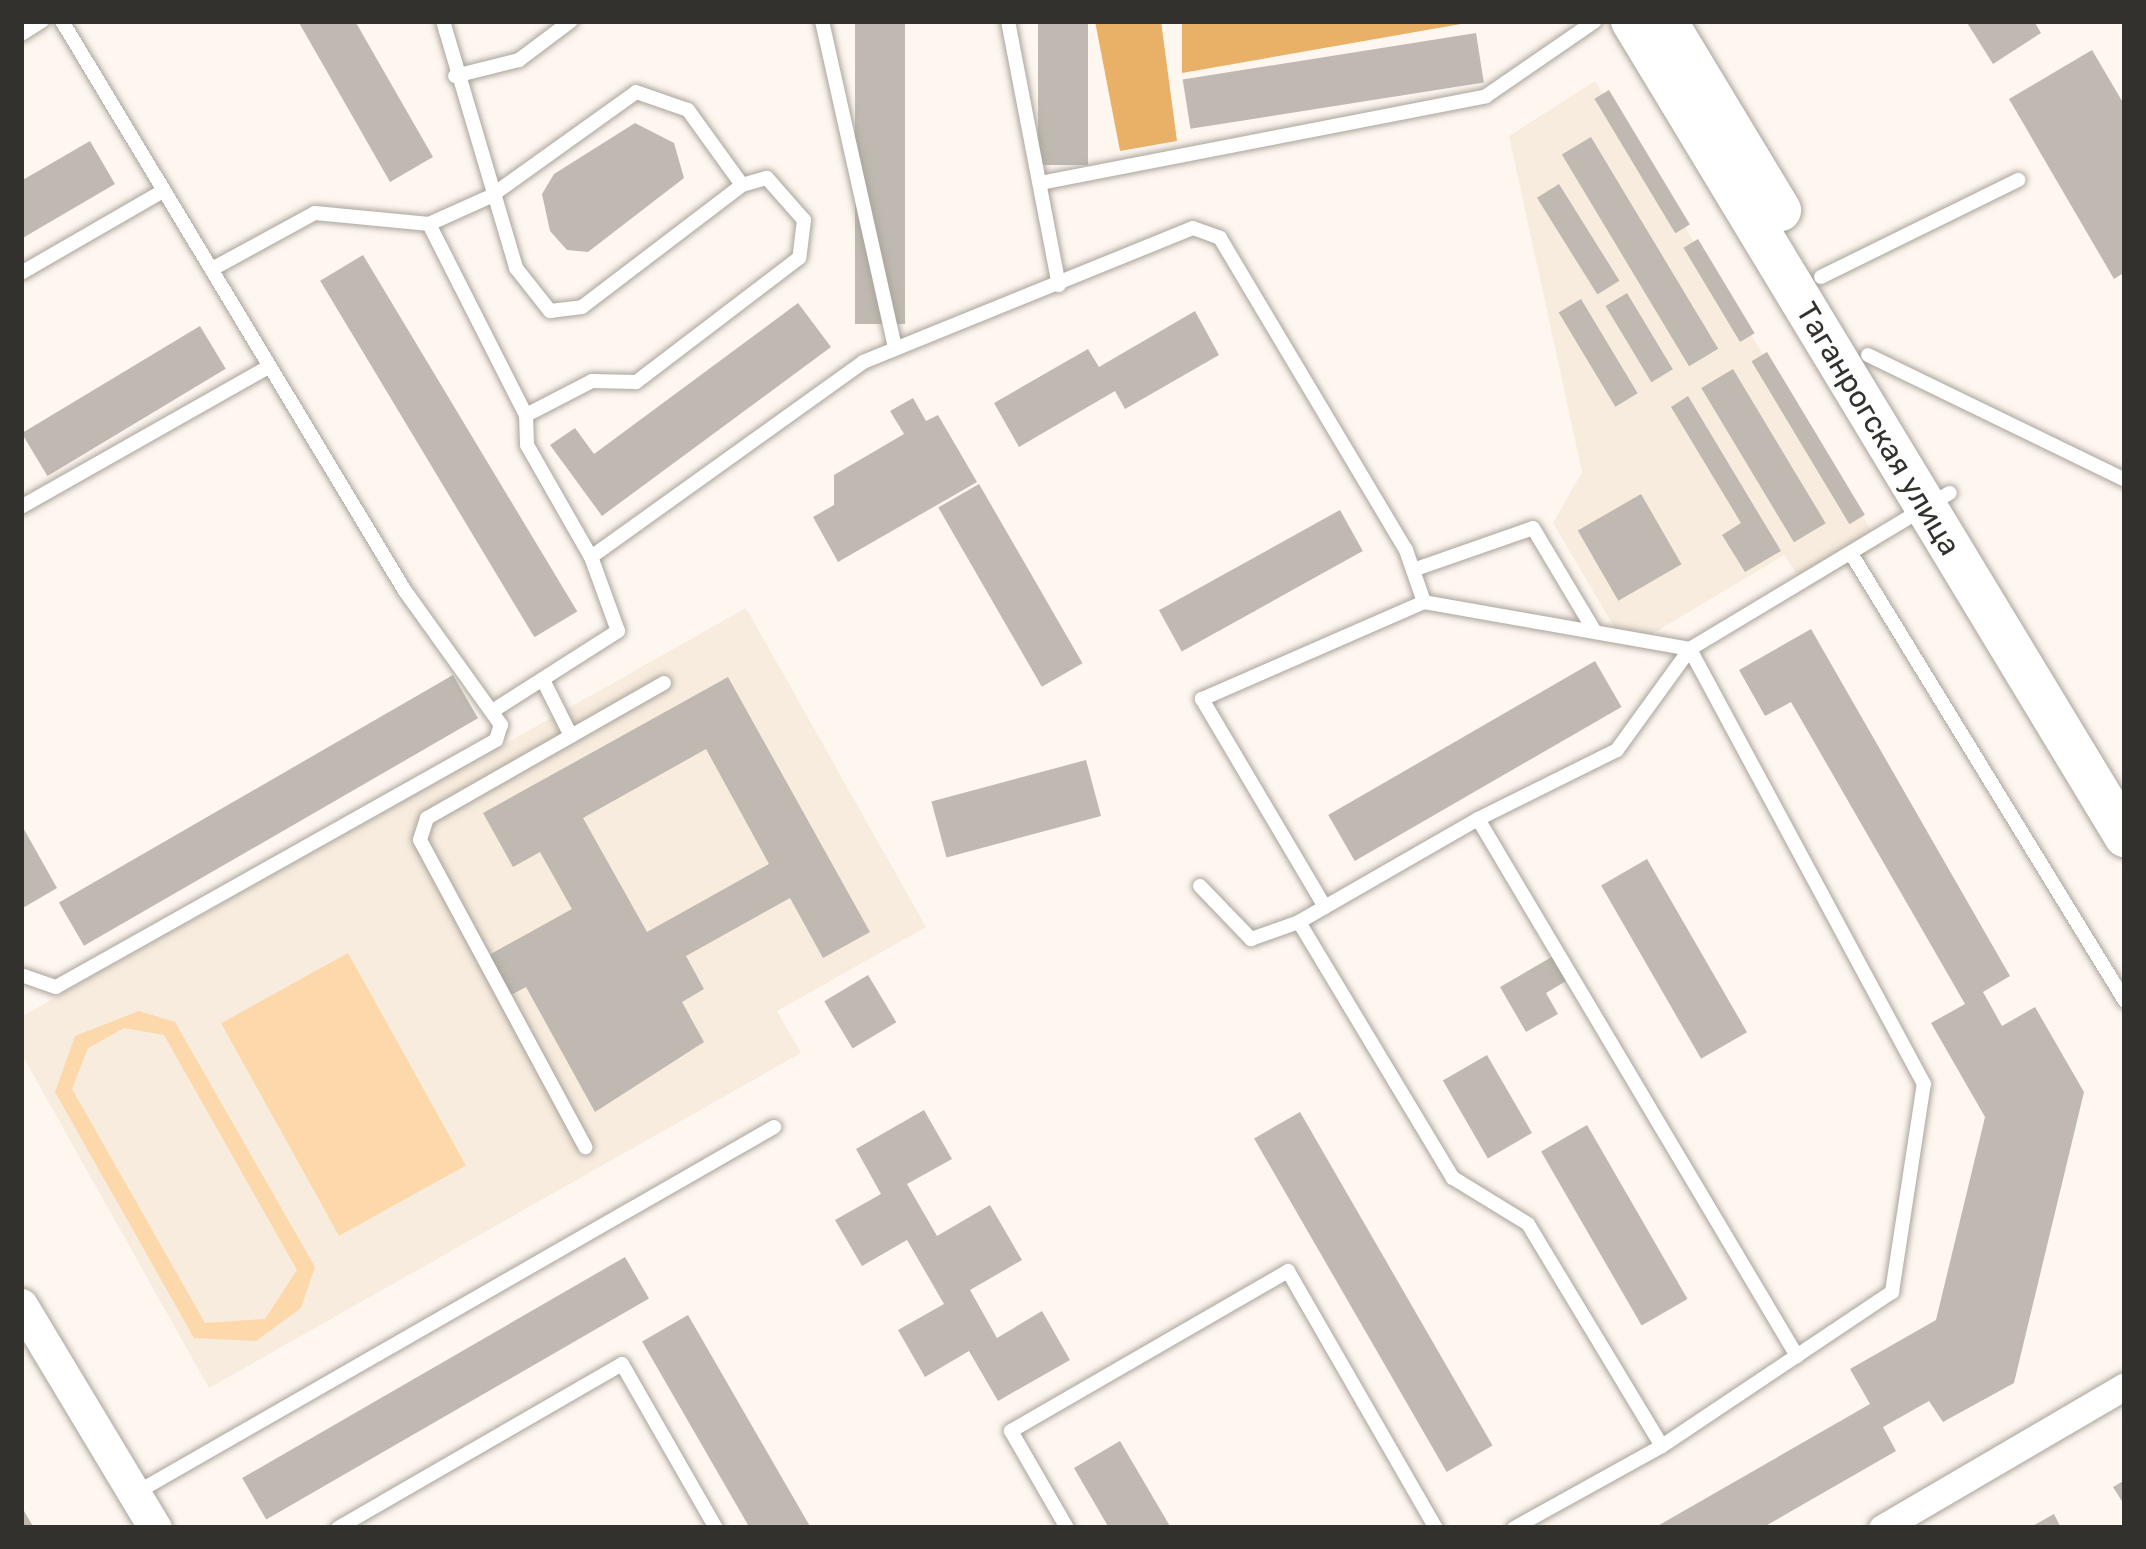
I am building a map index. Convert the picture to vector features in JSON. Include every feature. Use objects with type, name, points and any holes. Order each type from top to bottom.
[{"type":"main road","name":"Таганрогская улица","points":[[1632,21],[1937,501],[2125,780]]},
{"type":"main road","name":"Таганрогская улица","points":[[1666,21],[1868,355],[1937,501],[2125,836]]},
{"type":"street","points":[[21,1305],[155,1528]]},
{"type":"street","points":[[1882,1528],[2125,1386]]},
{"type":"lane","points":[[21,34],[42,21]]},
{"type":"lane","points":[[21,975],[56,987],[496,740],[494,710],[268,367],[214,268],[62,21]]},
{"type":"lane","points":[[443,21],[490,196],[531,298],[550,311],[582,307],[742,184],[767,178],[787,193],[804,220],[799,258],[636,382],[592,381],[526,415]]},
{"type":"lane","points":[[455,76],[519,60],[571,21]]},
{"type":"lane","points":[[822,21],[895,347]]},
{"type":"lane","points":[[1008,21],[1059,285]]},
{"type":"lane","points":[[1040,183],[1486,95],[1594,21]]},
{"type":"lane","points":[[214,268],[315,213],[429,224],[490,196],[636,92],[688,110],[742,184]]},
{"type":"lane","points":[[1821,277],[2018,180]]},
{"type":"lane","points":[[21,273],[163,191]]},
{"type":"lane","points":[[429,224],[526,415],[527,445],[591,557],[618,631],[494,710]]},
{"type":"lane","points":[[591,557],[895,347],[1193,228],[1220,238],[1413,570],[1424,602]]},
{"type":"lane","points":[[1868,355],[2125,480]]},
{"type":"lane","points":[[21,507],[268,367]]},
{"type":"lane","points":[[1200,886],[1250,939],[1299,922],[1478,819],[1617,750],[1690,649],[1937,501]]},
{"type":"lane","points":[[1413,570],[1533,528],[1595,632]]},
{"type":"lane","points":[[1852,555],[2125,1001]]},
{"type":"lane","points":[[1325,907],[1202,699],[1424,602],[1690,649]]},
{"type":"lane","points":[[1514,1528],[1662,1446],[1892,1292],[1924,1084],[1690,649]]},
{"type":"lane","points":[[544,682],[571,736]]},
{"type":"lane","points":[[585,1147],[420,840],[427,818],[664,683]]},
{"type":"lane","points":[[1478,819],[1797,1356]]},
{"type":"lane","points":[[1299,922],[1454,1178],[1528,1224],[1662,1446]]},
{"type":"lane","points":[[134,1494],[774,1127]]},
{"type":"lane","points":[[1066,1528],[1011,1431],[1288,1270],[1436,1528]]},
{"type":"lane","points":[[338,1528],[622,1364],[716,1528]]},
{"type":"shaded area","points":[[1095,21],[1161,21],[1177,141],[1120,151]]},
{"type":"shaded area","points":[[1182,21],[1478,21],[1182,73]]},
{"type":"shaded area","points":[[1595,81],[1881,546],[1807,589],[1784,555],[1627,649],[1553,523],[1582,472],[1509,136]]},
{"type":"shaded area","points":[[746,608],[926,927],[777,1011],[801,1053],[209,1388],[21,1053],[21,1017]]},
{"type":"shaded area","points":[[348,953],[466,1166],[339,1236],[221,1023]]},
{"type":"shaded area","points":[[139,1011],[175,1022],[315,1267],[301,1308],[256,1341],[194,1338],[55,1092],[75,1036]],"holes":[[[124,1028],[164,1035],[297,1270],[265,1319],[205,1323],[72,1089],[88,1048]]]},
{"type":"building","points":[[298,21],[355,21],[433,157],[390,182]]},
{"type":"building","points":[[855,21],[905,21],[905,324],[855,324]]},
{"type":"building","points":[[1038,21],[1088,21],[1088,165],[1038,165]]},
{"type":"building","points":[[1966,21],[2034,21],[2041,33],[1993,64]]},
{"type":"building","points":[[1476,33],[1484,82],[1190,129],[1183,79]]},
{"type":"building","points":[[2092,50],[2125,106],[2125,272],[2114,279],[2009,99]]},
{"type":"building","points":[[1609,90],[1690,225],[1675,233],[1594,99]]},
{"type":"building","points":[[635,123],[674,143],[684,178],[588,252],[567,250],[550,231],[542,194],[554,174]]},
{"type":"building","points":[[1591,137],[1718,349],[1689,366],[1562,155]]},
{"type":"building","points":[[90,141],[115,184],[21,239],[21,181]]},
{"type":"building","points":[[1559,184],[1619,281],[1597,294],[1537,198]]},
{"type":"building","points":[[1698,239],[1755,333],[1740,342],[1683,248]]},
{"type":"building","points":[[363,255],[577,612],[534,637],[320,281]]},
{"type":"building","points":[[1627,293],[1673,369],[1651,382],[1606,306]]},
{"type":"building","points":[[1581,299],[1638,393],[1615,407],[1559,312]]},
{"type":"building","points":[[798,303],[831,347],[602,516],[550,445],[575,428],[594,454]]},
{"type":"building","points":[[1195,311],[1219,355],[1125,409],[1115,391],[1019,447],[994,403],[1088,349],[1099,367]]},
{"type":"building","points":[[200,326],[226,369],[47,476],[22,433]]},
{"type":"building","points":[[1767,352],[1865,515],[1849,524],[1752,361]]},
{"type":"building","points":[[1733,369],[1826,523],[1794,542],[1701,388]]},
{"type":"building","points":[[1688,396],[1781,551],[1745,572],[1722,535],[1741,523],[1671,407]]},
{"type":"building","points":[[913,398],[926,421],[938,415],[977,482],[838,562],[813,517],[834,505],[834,475],[904,434],[890,411]]},
{"type":"building","points":[[979,484],[1082,663],[1042,687],[938,508]]},
{"type":"building","points":[[1641,494],[1682,564],[1618,601],[1578,530]]},
{"type":"building","points":[[1340,510],[1363,551],[1182,651],[1159,610]]},
{"type":"building","points":[[1811,629],[2010,976],[1983,992],[2002,1026],[2035,1007],[2084,1092],[2014,1383],[1943,1422],[1929,1401],[1883,1427],[1896,1451],[1762,1528],[1654,1528],[1870,1404],[1850,1369],[1936,1320],[1985,1117],[1931,1023],[1965,1004],[1791,702],[1765,716],[1739,670]]},
{"type":"building","points":[[1595,661],[1622,707],[1355,861],[1328,815]]},
{"type":"building","points":[[453,675],[478,718],[84,946],[59,902]]},
{"type":"building","points":[[728,677],[870,932],[823,958],[790,898],[686,956],[704,989],[682,1002],[704,1042],[595,1112],[526,987],[511,995],[489,955],[572,909],[540,852],[513,867],[483,813]],"holes":[[[706,749],[769,864],[647,932],[583,818]]]},
{"type":"building","points":[[1086,760],[1101,816],[946,857],[931,801]]},
{"type":"building","points":[[21,824],[57,888],[21,909]]},
{"type":"building","points":[[1647,859],[1747,1032],[1701,1059],[1601,886]]},
{"type":"building","points":[[1557,954],[1571,978],[1546,993],[1558,1014],[1526,1032],[1500,987]]},
{"type":"building","points":[[868,975],[896,1022],[853,1048],[824,1001]]},
{"type":"building","points":[[1487,1055],[1532,1133],[1488,1158],[1443,1080]]},
{"type":"building","points":[[924,1110],[952,1159],[907,1184],[937,1236],[990,1205],[1022,1260],[970,1290],[997,1338],[1042,1311],[1070,1360],[998,1401],[969,1351],[925,1377],[898,1330],[944,1304],[907,1240],[862,1266],[835,1220],[881,1194],[856,1149]]},
{"type":"building","points":[[1300,1112],[1492,1445],[1447,1472],[1254,1138]]},
{"type":"building","points":[[1587,1125],[1688,1299],[1642,1326],[1541,1152]]},
{"type":"building","points":[[625,1257],[649,1299],[266,1520],[242,1478]]},
{"type":"building","points":[[688,1315],[811,1527],[750,1528],[642,1342]]},
{"type":"building","points":[[1120,1441],[1171,1528],[1109,1528],[1074,1468]]},
{"type":"building","points":[[2125,1480],[2125,1506],[2113,1487]]},
{"type":"building","points":[[21,1506],[34,1528],[21,1528]]},
{"type":"building","points":[[2054,1514],[2061,1528],[2029,1528]]}]
